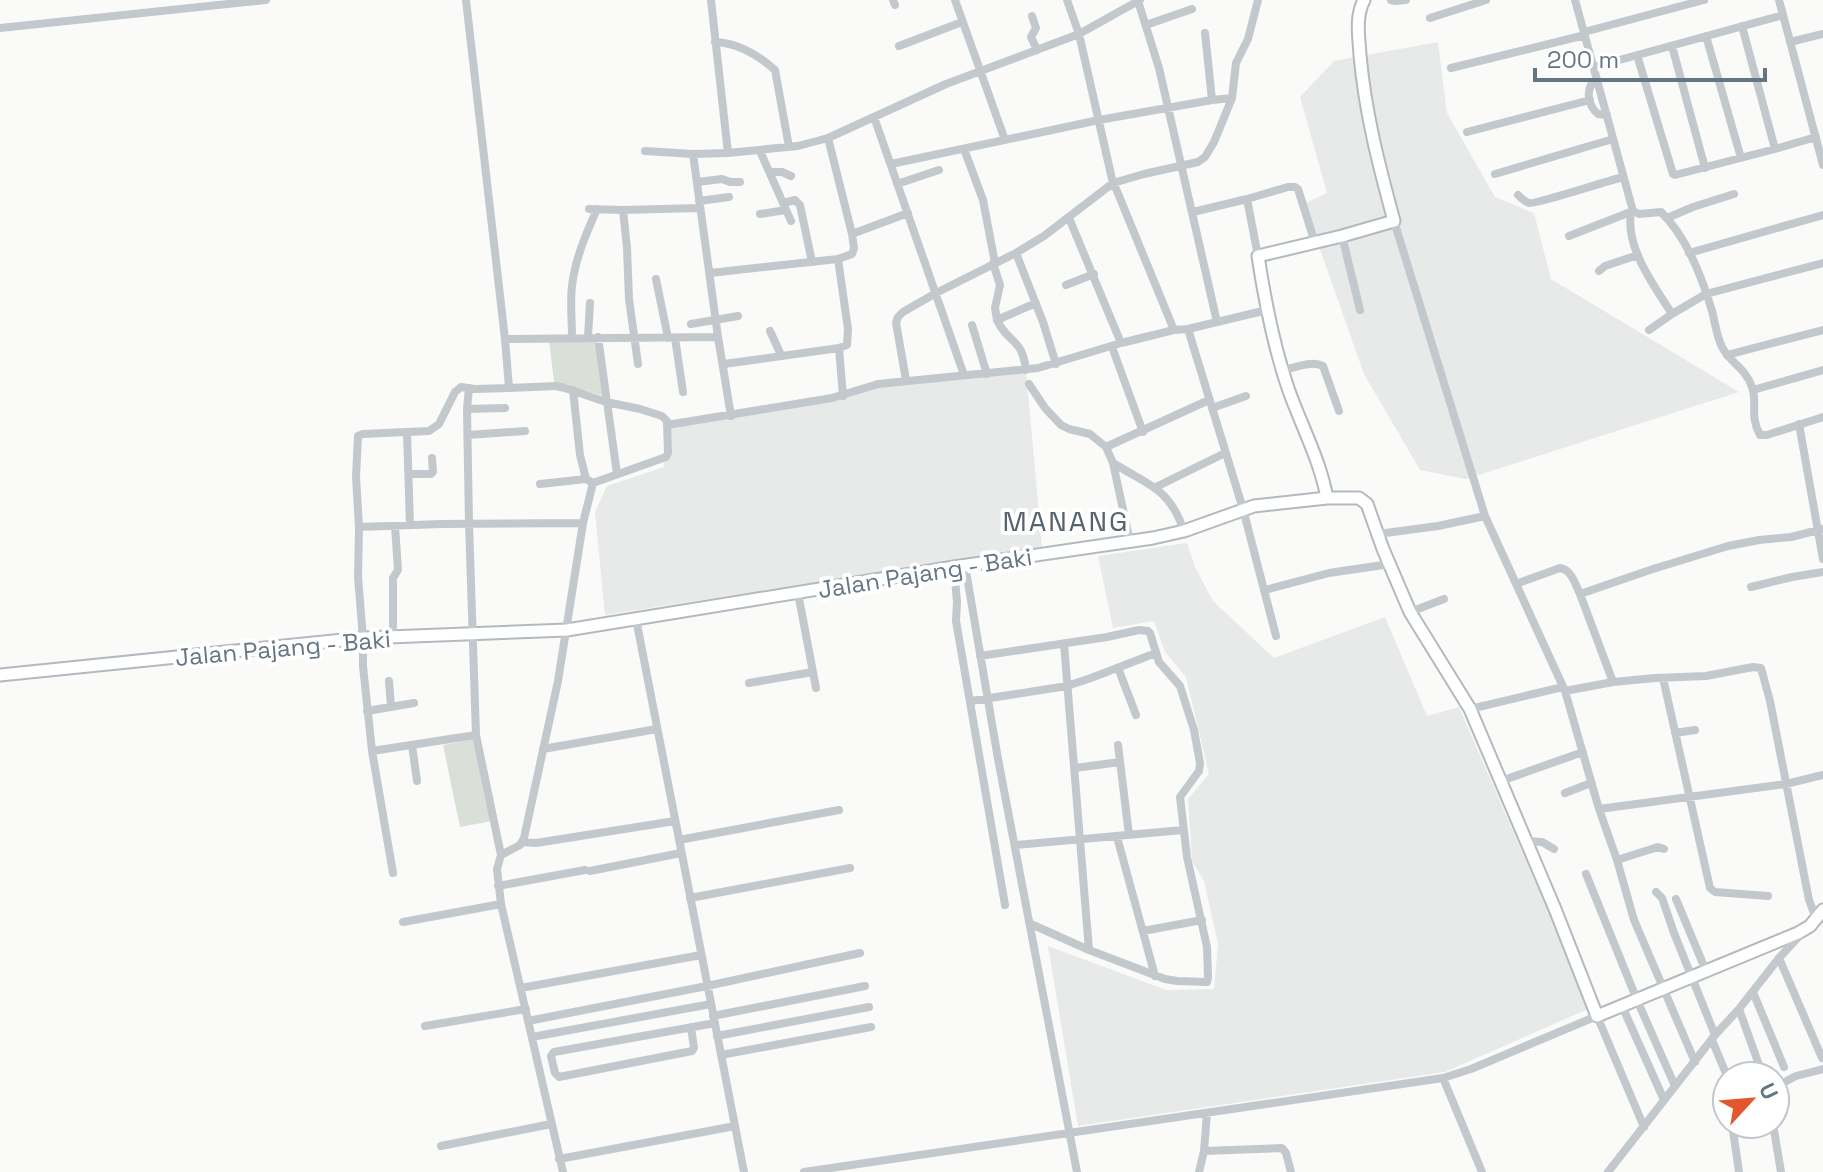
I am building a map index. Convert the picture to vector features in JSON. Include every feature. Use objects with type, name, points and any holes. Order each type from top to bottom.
[{"type":"main road","points":[[1327,498],[1273,337],[1258,256],[1394,221],[1363,88],[1358,30],[1363,2]]},
{"type":"main road","name":"Jalan Pajang - Baki","points":[[0,675],[360,638],[567,630],[960,566],[1130,542],[1184,531],[1262,504],[1353,497],[1364,500],[1378,534]]},
{"type":"main road","points":[[1378,534],[1410,612],[1470,709],[1597,1016],[1805,930],[1819,914]]},
{"type":"street","points":[[0,28],[266,0]]},
{"type":"street","points":[[466,0],[509,388]]},
{"type":"street","points":[[711,0],[728,153]]},
{"type":"street","points":[[955,0],[1005,140]]},
{"type":"street","points":[[1067,0],[1079,34],[1113,181],[1174,330]]},
{"type":"street","points":[[645,151],[693,154],[760,151],[828,138],[946,84],[1079,34],[1139,0],[1159,68],[1217,322]]},
{"type":"street","points":[[906,380],[896,323],[903,312],[994,260],[1016,253],[1044,236],[1113,181],[1198,162],[1205,157],[1232,98],[1236,63],[1248,39],[1258,0]]},
{"type":"street","points":[[1391,0],[1406,0]]},
{"type":"street","points":[[1430,18],[1486,0]]},
{"type":"street","points":[[1575,0],[1632,212],[1629,224],[1638,255],[1672,314]]},
{"type":"street","points":[[1451,68],[1704,0]]},
{"type":"street","points":[[1779,0],[1823,165]]},
{"type":"street","points":[[1146,25],[1192,9]]},
{"type":"street","points":[[1594,67],[1783,15]]},
{"type":"street","points":[[1032,16],[1036,28],[1031,37],[1037,50]]},
{"type":"street","points":[[899,46],[962,22]]},
{"type":"street","points":[[1742,26],[1775,149]]},
{"type":"street","points":[[1205,33],[1212,100]]},
{"type":"street","points":[[1790,42],[1823,34]]},
{"type":"street","points":[[1706,36],[1741,158]]},
{"type":"street","points":[[715,42],[729,42],[747,50],[775,70],[789,147]]},
{"type":"street","points":[[1672,46],[1705,168]]},
{"type":"street","points":[[1637,55],[1671,172],[1675,175],[1816,137]]},
{"type":"street","points":[[1597,79],[1589,87],[1590,100],[1595,112],[1607,115]]},
{"type":"street","points":[[891,164],[1099,120],[1232,98]]},
{"type":"street","points":[[1467,132],[1590,100]]},
{"type":"street","points":[[874,117],[964,375]]},
{"type":"street","points":[[710,273],[838,259],[853,253],[852,234],[828,138]]},
{"type":"street","points":[[1495,174],[1613,139]]},
{"type":"street","points":[[964,149],[983,200],[1000,285],[995,308],[997,320],[1020,346],[1026,370]]},
{"type":"street","points":[[760,151],[791,221]]},
{"type":"street","points":[[693,154],[731,416]]},
{"type":"street","points":[[897,184],[939,170]]},
{"type":"street","points":[[770,172],[791,176]]},
{"type":"street","points":[[1518,195],[1528,203],[1538,203],[1623,177]]},
{"type":"street","points":[[697,182],[722,179],[740,182]]},
{"type":"street","points":[[1193,212],[1295,187],[1315,243]]},
{"type":"street","points":[[1667,218],[1734,194]]},
{"type":"street","points":[[572,337],[572,286],[593,209],[623,210],[699,204],[729,197]]},
{"type":"street","points":[[1247,199],[1258,256]]},
{"type":"street","points":[[760,214],[795,200],[800,205],[812,262]]},
{"type":"street","points":[[623,210],[629,299],[638,364]]},
{"type":"street","points":[[1569,236],[1632,212],[1661,212],[1689,253],[1706,294],[1722,348],[1745,372],[1753,390],[1753,419],[1760,435],[1823,417]]},
{"type":"street","points":[[852,234],[908,213]]},
{"type":"street","points":[[1689,253],[1823,215]]},
{"type":"street","points":[[1069,218],[1094,274],[1143,432]]},
{"type":"street","points":[[1394,221],[1485,516],[1564,689],[1634,920],[1695,1062]]},
{"type":"street","points":[[1342,236],[1360,310]]},
{"type":"street","points":[[1016,253],[1056,364]]},
{"type":"street","points":[[1599,271],[1638,255]]},
{"type":"street","points":[[724,364],[847,345],[838,259]]},
{"type":"street","points":[[1649,330],[1706,294],[1823,263]]},
{"type":"street","points":[[1066,285],[1094,274]]},
{"type":"street","points":[[656,279],[683,392]]},
{"type":"street","points":[[590,303],[617,474]]},
{"type":"street","points":[[997,320],[1036,303]]},
{"type":"street","points":[[667,425],[843,396],[870,386],[906,380],[1026,370],[1174,330],[1267,310]]},
{"type":"street","points":[[691,324],[738,316]]},
{"type":"street","points":[[972,325],[987,374]]},
{"type":"street","points":[[1188,329],[1243,509],[1276,636]]},
{"type":"street","points":[[1727,355],[1823,330]]},
{"type":"street","points":[[770,331],[781,355]]},
{"type":"street","points":[[505,339],[718,337]]},
{"type":"street","points":[[839,348],[843,396]]},
{"type":"street","points":[[1283,370],[1318,363],[1323,366],[1339,411]]},
{"type":"street","points":[[1753,390],[1823,370]]},
{"type":"street","points":[[1029,384],[1061,425],[1090,434],[1106,447],[1113,463],[1130,542]]},
{"type":"street","points":[[393,873],[372,751],[360,638],[356,477],[358,436],[424,432],[434,428],[461,387],[556,386],[662,416],[667,425],[667,456],[590,481],[540,484]]},
{"type":"street","points":[[469,388],[469,523],[476,735],[501,855],[497,869],[501,904],[563,1172]]},
{"type":"street","points":[[522,842],[567,630],[590,481],[579,445],[573,390]]},
{"type":"street","points":[[1106,447],[1211,404],[1246,396]]},
{"type":"street","points":[[467,409],[505,408]]},
{"type":"street","points":[[1799,424],[1823,559]]},
{"type":"street","points":[[468,435],[525,431]]},
{"type":"street","points":[[407,433],[410,525]]},
{"type":"street","points":[[1156,487],[1225,453]]},
{"type":"street","points":[[409,474],[431,474],[432,458]]},
{"type":"street","points":[[1113,463],[1156,487],[1173,505],[1184,531]]},
{"type":"street","points":[[1378,534],[1485,516]]},
{"type":"street","points":[[359,527],[583,523]]},
{"type":"street","points":[[393,637],[393,578],[398,570],[395,526]]},
{"type":"street","points":[[1580,594],[1728,546],[1820,530]]},
{"type":"street","points":[[1265,590],[1329,573],[1390,564]]},
{"type":"street","points":[[960,566],[980,656],[1077,1172]]},
{"type":"street","points":[[960,566],[956,621],[1005,905]]},
{"type":"street","points":[[1516,584],[1560,568],[1571,573],[1613,682]]},
{"type":"street","points":[[1751,587],[1823,572]]},
{"type":"street","points":[[798,593],[816,688]]},
{"type":"street","points":[[1410,612],[1444,599]]},
{"type":"street","points":[[636,619],[744,1172]]},
{"type":"street","points":[[980,656],[1148,631],[1159,662],[1180,686],[1194,730],[1200,763],[1195,777],[1180,797],[1187,857],[1207,947],[1207,982],[1177,981],[1155,976],[1031,924]]},
{"type":"street","points":[[1064,644],[1089,950]]},
{"type":"street","points":[[971,701],[1067,686],[1156,653]]},
{"type":"street","points":[[1118,668],[1136,715]]},
{"type":"street","points":[[1470,709],[1613,682],[1706,676],[1761,668],[1809,900],[1819,914]]},
{"type":"street","points":[[749,683],[813,672]]},
{"type":"street","points":[[1663,678],[1712,890],[1768,896]]},
{"type":"street","points":[[389,681],[391,707]]},
{"type":"street","points":[[367,711],[414,703]]},
{"type":"street","points":[[543,749],[657,729]]},
{"type":"street","points":[[1675,733],[1695,730]]},
{"type":"street","points":[[372,751],[476,735]]},
{"type":"street","points":[[412,745],[417,781]]},
{"type":"street","points":[[1118,745],[1129,835]]},
{"type":"street","points":[[1501,781],[1583,752]]},
{"type":"street","points":[[1075,768],[1120,762]]},
{"type":"street","points":[[1599,809],[1786,784],[1823,775]]},
{"type":"street","points":[[1565,793],[1591,783]]},
{"type":"street","points":[[679,840],[839,810]]},
{"type":"street","points":[[501,855],[522,842],[536,843],[675,821]]},
{"type":"street","points":[[994,836],[1015,842],[1080,840],[1183,830]]},
{"type":"street","points":[[1117,837],[1155,976]]},
{"type":"street","points":[[1526,841],[1542,842],[1554,849]]},
{"type":"street","points":[[1617,860],[1658,847],[1664,849]]},
{"type":"street","points":[[498,886],[681,853]]},
{"type":"street","points":[[690,898],[850,868]]},
{"type":"street","points":[[1586,874],[1675,1086]]},
{"type":"street","points":[[1656,892],[1662,898],[1722,1060]]},
{"type":"street","points":[[1676,899],[1706,971]]},
{"type":"street","points":[[403,922],[501,904]]},
{"type":"street","points":[[1143,931],[1202,920]]},
{"type":"street","points":[[1608,1172],[1714,1037],[1805,930]]},
{"type":"street","points":[[528,1021],[860,953]]},
{"type":"street","points":[[521,988],[701,955]]},
{"type":"street","points":[[1779,958],[1822,1058]]},
{"type":"street","points":[[691,1027],[692,1051],[559,1077],[555,1073],[551,1056],[554,1052],[691,1027],[865,986]]},
{"type":"street","points":[[1753,992],[1781,1060]]},
{"type":"street","points":[[532,1037],[711,1004]]},
{"type":"street","points":[[1622,1006],[1664,1100]]},
{"type":"street","points":[[717,1036],[869,1007]]},
{"type":"street","points":[[425,1026],[526,1009]]},
{"type":"street","points":[[1739,1009],[1757,1060]]},
{"type":"street","points":[[804,1172],[1443,1078],[1597,1016],[1644,1127]]},
{"type":"street","points":[[721,1055],[871,1027]]},
{"type":"street","points":[[1791,1079],[1823,1069]]},
{"type":"street","points":[[1443,1078],[1482,1172]]},
{"type":"street","points":[[1199,1172],[1207,1113]]},
{"type":"street","points":[[441,1146],[551,1124]]},
{"type":"street","points":[[559,1159],[735,1126]]},
{"type":"street","points":[[1734,1140],[1739,1172]]},
{"type":"street","points":[[1776,1140],[1781,1172]]},
{"type":"street","points":[[1204,1151],[1282,1148],[1291,1172]]},
{"type":"shaded area","points":[[1438,42],[1447,113],[1495,197],[1534,213],[1551,279],[1739,392],[1466,479],[1420,470],[1364,374],[1304,204],[1327,193],[1300,97],[1334,61]]},
{"type":"shaded area","points":[[549,340],[596,340],[603,396],[554,382]]},
{"type":"shaded area","points":[[1026,371],[1042,547],[605,615],[595,512],[607,486],[664,467],[667,421],[928,379]]},
{"type":"shaded area","points":[[1187,543],[1195,567],[1213,601],[1274,658],[1385,617],[1427,716],[1459,707],[1590,1008],[1445,1072],[1078,1126],[1048,946],[1166,990],[1214,989],[1218,944],[1204,881],[1192,861],[1188,799],[1209,774],[1186,677],[1165,652],[1154,621],[1113,628],[1098,556]]},
{"type":"shaded area","points":[[474,739],[492,821],[460,827],[443,745]]},
{"type":"district","name":"MANANG","points":[[1066,521]]}]
